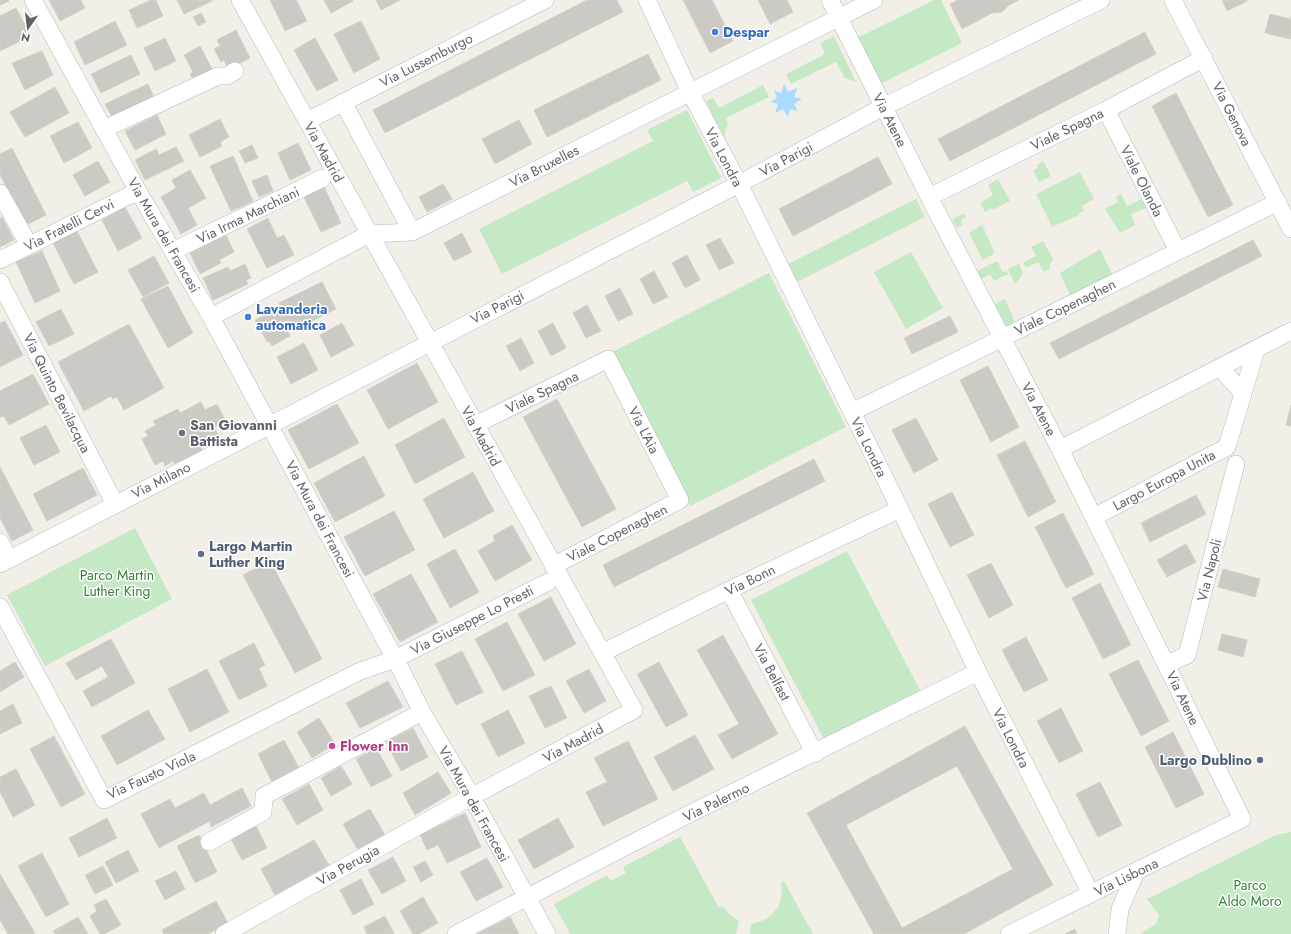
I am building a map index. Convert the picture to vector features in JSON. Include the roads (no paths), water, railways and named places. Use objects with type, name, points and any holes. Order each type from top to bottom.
[{"type":"street","name":"Via Mura dei Francesi","points":[[33,0],[138,191],[211,317],[422,712],[472,797],[547,934]]},
{"type":"street","name":"Via Madrid","points":[[240,0],[634,710],[472,797]]},
{"type":"street","name":"Via Lussemburgo","points":[[307,121],[545,0]]},
{"type":"street","name":"Via Londra","points":[[646,0],[690,92],[739,184],[900,509],[978,672],[1091,894]]},
{"type":"street","name":"Via Atene","points":[[830,0],[929,197],[1060,449],[1167,664],[1242,820]]},
{"type":"street","name":"Via Bruxelles","points":[[211,317],[369,234],[412,232],[874,0]]},
{"type":"street","name":"Via Parigi","points":[[429,342],[739,184],[883,107],[1101,0]]},
{"type":"street","name":"Via Genova","points":[[1174,0],[1289,221]]},
{"type":"street","name":"Viale Spagna","points":[[929,197],[1106,110],[1204,58]]},
{"type":"street","points":[[104,129],[218,76],[227,76],[235,71]]},
{"type":"street","points":[[343,102],[412,232]]},
{"type":"street","name":"Viale Olanda","points":[[1106,110],[1178,251]]},
{"type":"street","name":"Via Irma Marchiani","points":[[173,251],[323,178]]},
{"type":"street","name":"Via Fratelli Cervi","points":[[0,260],[138,191]]},
{"type":"street","points":[[0,193],[29,245]]},
{"type":"street","name":"Viale Copenaghen","points":[[852,412],[1278,202]]},
{"type":"street","name":"Via Quinto Bevilacqua","points":[[0,282],[115,504]]},
{"type":"street","points":[[1060,449],[1291,331]]},
{"type":"street","name":"Via Milano","points":[[4,561],[429,342]]},
{"type":"street","name":"Largo Europa Unita","points":[[1094,517],[1227,447],[1256,350]]},
{"type":"street","name":"Viale Spagna","points":[[475,425],[608,359]]},
{"type":"street","name":"Via L'Aia","points":[[608,359],[680,500]]},
{"type":"street","points":[[1220,368],[1243,393]]},
{"type":"street","name":"Via Napoli","points":[[1167,664],[1187,655],[1236,464]]},
{"type":"street","name":"Viale Copenaghen","points":[[553,566],[680,500]]},
{"type":"street","name":"Via Bonn","points":[[602,653],[729,590],[900,509]]},
{"type":"street","points":[[0,542],[4,561]]},
{"type":"street","name":"Via Giuseppe Lo Presti","points":[[395,659],[548,582]]},
{"type":"street","name":"Via Belfast","points":[[729,590],[815,754]]},
{"type":"street","name":"Via Fausto Viola","points":[[0,607],[104,800],[358,672],[395,659]]},
{"type":"street","name":"Via Palermo","points":[[456,934],[687,815],[815,754],[978,672]]},
{"type":"street","points":[[209,842],[264,812],[264,796],[422,712]]},
{"type":"street","name":"Via Perugia","points":[[224,934],[472,797]]},
{"type":"street","name":"Via Lisbona","points":[[1009,934],[1242,820]]},
{"type":"street","points":[[1116,934],[1120,909],[1136,872]]},
{"type":"water","points":[[784,84],[788,92],[797,88],[794,97],[802,99],[794,104],[798,111],[790,109],[788,117],[783,109],[775,113],[778,104],[770,102],[777,98],[774,90],[781,93]]},
{"type":"place","name":"Despar","points":[[715,32]]},
{"type":"place","name":"Lavanderia automatica","points":[[248,317]]},
{"type":"place","name":"San Giovanni Battista","points":[[182,433]]},
{"type":"place","name":"Largo Martin Luther King","points":[[201,554]]},
{"type":"place","name":"Flower Inn","points":[[332,746]]},
{"type":"place","name":"Largo Dublino","points":[[1260,760]]},
{"type":"park label","name":"Parco Martin Luther King","points":[[117,584]]},
{"type":"park label","name":"Parco Aldo Moro","points":[[1250,894]]}]
